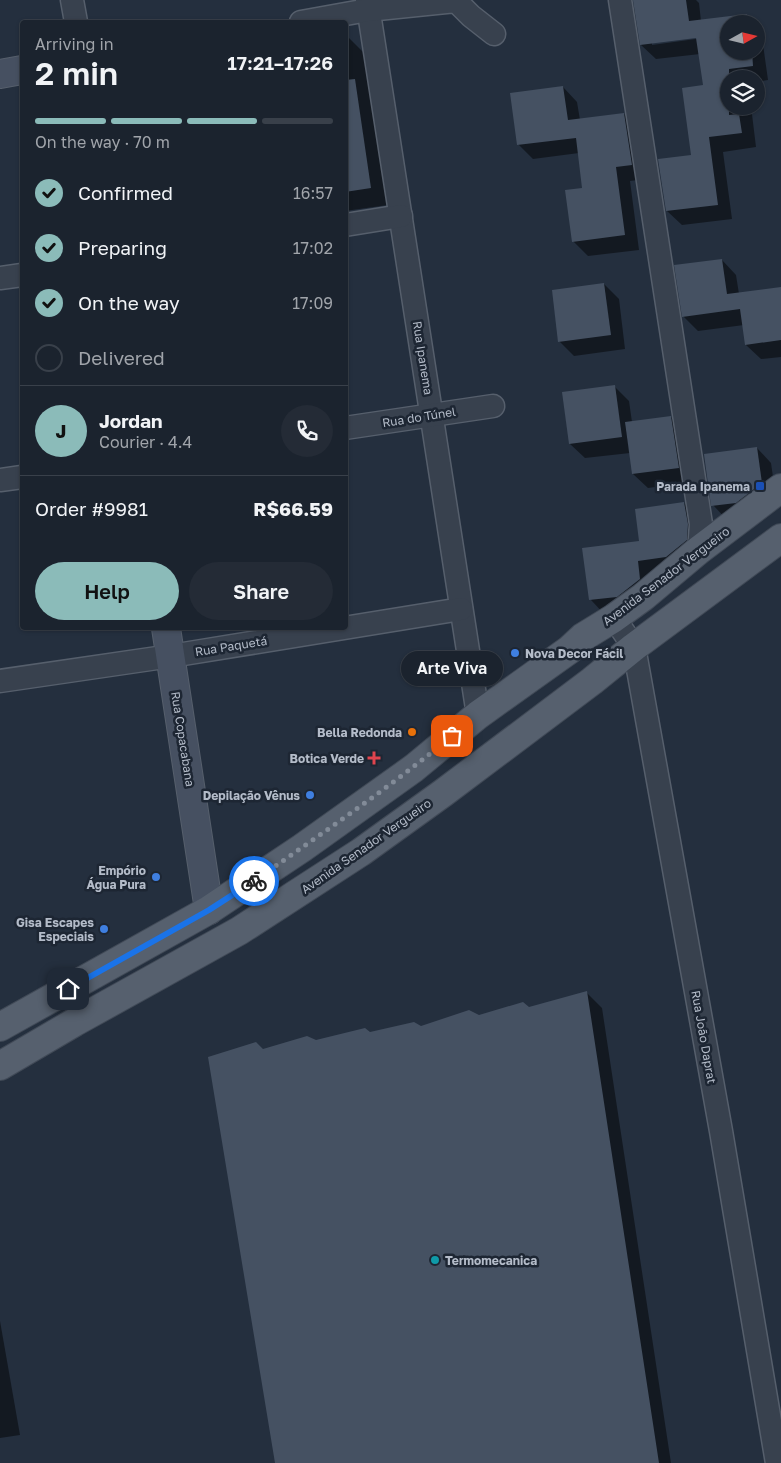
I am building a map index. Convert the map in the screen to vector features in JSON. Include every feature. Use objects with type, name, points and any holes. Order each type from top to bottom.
[{"type":"main road","name":"Avenida Senador Vergueiro","points":[[0,1027],[209,910],[302,848],[414,768],[478,716],[569,650],[583,637],[643,597],[699,550],[781,488]]},
{"type":"main road","name":"Avenida Senador Vergueiro","points":[[0,1066],[83,1017],[239,931],[361,852],[781,538]]},
{"type":"street","points":[[72,0],[76,20]]},
{"type":"street","points":[[620,0],[701,524],[699,550]]},
{"type":"street","points":[[309,20],[368,5],[456,1],[494,34]]},
{"type":"street","name":"Rua Ipanema","points":[[368,5],[478,716]]},
{"type":"street","points":[[0,74],[20,70]]},
{"type":"street","points":[[348,225],[401,216]]},
{"type":"street","points":[[0,278],[20,275]]},
{"type":"street","name":"Rua do Túnel","points":[[348,428],[493,406]]},
{"type":"street","points":[[0,480],[20,477]]},
{"type":"street","name":"Rua Paquetá","points":[[348,627],[462,609]]},
{"type":"street","name":"Rua João Daprat","points":[[614,618],[634,647],[718,1112],[777,1463]]},
{"type":"street","name":"Rua Copacabana","points":[[166,630],[209,910]]},
{"type":"street","name":"Rua Paquetá","points":[[0,681],[332,630]]},
{"type":"building","points":[[633,0],[686,0],[689,21],[720,17],[720,60],[753,60],[753,66],[720,70],[720,115],[739,115],[742,133],[709,137],[718,205],[666,211],[658,159],[691,155],[682,88],[703,85],[696,38],[640,45]]},
{"type":"building","points":[[355,79],[371,188],[348,192],[348,80]]},
{"type":"building","points":[[563,86],[568,120],[624,113],[632,165],[616,167],[625,235],[572,242],[565,190],[582,188],[576,138],[517,145],[510,93]]},
{"type":"building","points":[[722,259],[727,294],[781,287],[781,340],[745,345],[740,309],[682,317],[674,265]]},
{"type":"building","points":[[604,283],[611,335],[558,342],[552,290]]},
{"type":"building","points":[[615,385],[622,437],[569,444],[562,392]]},
{"type":"building","points":[[671,416],[679,468],[632,474],[625,422]]},
{"type":"building","points":[[757,447],[762,483],[736,503],[711,506],[704,454]]},
{"type":"building","points":[[684,502],[688,524],[687,540],[666,557],[638,561],[640,579],[617,597],[589,600],[582,548],[639,541],[635,509]]},
{"type":"building","name":"Termomecanica","points":[[587,991],[659,1463],[275,1463],[208,1057],[256,1042],[263,1049],[307,1036],[316,1040],[365,1028],[370,1032],[414,1022],[421,1026],[469,1010],[479,1015],[523,1002],[529,1007]]},
{"type":"way so far","points":[[254,881],[414,768],[452,736]]},
{"type":"place","name":"Parada Ipanema","points":[[760,486]]},
{"type":"place","name":"Nova Decor Fácil","points":[[515,653]]},
{"type":"place","name":"Bella Redonda","points":[[412,732]]},
{"type":"place","name":"Arte Viva","points":[[452,736]]},
{"type":"place","name":"Botica Verde","points":[[374,758]]},
{"type":"place","name":"Depilação Vênus","points":[[310,795]]},
{"type":"place","name":"Empório Água Pura","points":[[156,877]]},
{"type":"place","name":"Gisa Escapes Especiais","points":[[104,929]]},
{"type":"place","name":"Termomecanica","points":[[435,1260]]},
{"type":"route","points":[[68,989],[209,910],[254,881]]}]
